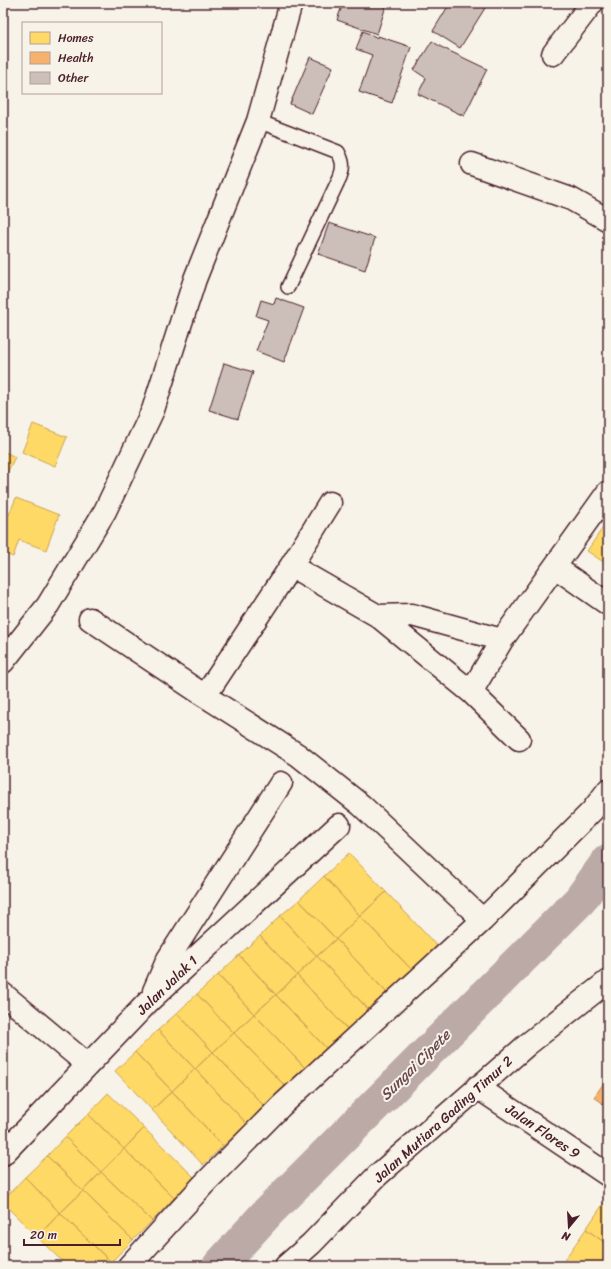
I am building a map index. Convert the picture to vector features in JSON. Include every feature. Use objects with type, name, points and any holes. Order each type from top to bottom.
[{"type":"street","points":[[5,657],[48,605],[104,511],[153,410],[195,279],[258,121],[291,3]]},
{"type":"street","points":[[553,54],[592,3]]},
{"type":"street","points":[[472,164],[571,199],[608,220]]},
{"type":"street","points":[[470,692],[502,640],[608,492]]},
{"type":"street","points":[[205,696],[291,566],[330,503]]},
{"type":"street","points":[[291,566],[378,616],[470,692],[519,739]]},
{"type":"street","points":[[555,567],[608,604]]},
{"type":"street","points":[[378,616],[412,615],[502,640]]},
{"type":"street","points":[[90,619],[205,696],[298,755],[361,805],[483,920]]},
{"type":"street","points":[[149,1001],[158,986],[168,960],[281,783]]},
{"type":"street","points":[[129,1266],[203,1185],[282,1106],[483,920],[592,811],[608,790]]},
{"type":"street","name":"Jalan Jalak 1","points":[[3,1154],[149,1001],[339,825]]},
{"type":"street","name":"Jalan Mutiara Gading Timur 2","points":[[286,1266],[311,1244],[378,1175],[477,1087],[528,1044],[608,981]]},
{"type":"street","points":[[3,994],[88,1065]]},
{"type":"street","name":"Jalan Flores 9","points":[[477,1087],[608,1175]]},
{"type":"lane","points":[[258,121],[338,152],[342,161],[343,168],[340,177],[288,287]]},
{"type":"building: Homes","points":[[33,424],[67,437],[55,466],[22,452]]},
{"type":"building: Homes","points":[[3,451],[15,457],[3,481]]},
{"type":"building: Homes","points":[[16,498],[59,515],[46,550],[19,540],[13,557],[3,553],[3,529]]},
{"type":"building: Homes","points":[[608,520],[608,565],[587,551]]},
{"type":"building: Homes","points":[[349,853],[386,892],[360,916],[324,876]]},
{"type":"building: Homes","points":[[324,876],[360,916],[336,939],[299,900]]},
{"type":"building: Homes","points":[[386,892],[437,946],[412,970],[360,916]]},
{"type":"building: Homes","points":[[299,900],[336,939],[317,956],[280,916]]},
{"type":"building: Homes","points":[[280,916],[317,956],[297,975],[260,936]]},
{"type":"building: Homes","points":[[360,916],[412,970],[387,993],[336,939]]},
{"type":"building: Homes","points":[[260,936],[297,975],[276,995],[239,955]]},
{"type":"building: Homes","points":[[336,939],[387,993],[369,1010],[317,956]]},
{"type":"building: Homes","points":[[239,955],[276,995],[254,1014],[218,975]]},
{"type":"building: Homes","points":[[317,956],[369,1010],[348,1030],[297,975]]},
{"type":"building: Homes","points":[[218,975],[254,1014],[234,1033],[197,994]]},
{"type":"building: Homes","points":[[297,975],[348,1030],[327,1049],[276,995]]},
{"type":"building: Homes","points":[[197,994],[234,1033],[213,1052],[177,1013]]},
{"type":"building: Homes","points":[[276,995],[327,1049],[306,1069],[254,1014]]},
{"type":"building: Homes","points":[[177,1013],[213,1052],[195,1069],[158,1030]]},
{"type":"building: Homes","points":[[254,1014],[306,1069],[286,1087],[234,1033]]},
{"type":"building: Homes","points":[[158,1030],[195,1069],[172,1091],[135,1052]]},
{"type":"building: Homes","points":[[234,1033],[286,1087],[265,1107],[213,1052]]},
{"type":"building: Homes","points":[[135,1052],[172,1091],[152,1110],[115,1071]]},
{"type":"building: Homes","points":[[213,1052],[265,1107],[247,1124],[195,1069]]},
{"type":"building: Homes","points":[[195,1069],[247,1124],[223,1146],[172,1091]]},
{"type":"building: Homes","points":[[172,1091],[223,1146],[203,1165],[152,1110]]},
{"type":"building: Homes","points":[[108,1093],[144,1128],[124,1149],[88,1114]]},
{"type":"building: Homes","points":[[88,1114],[124,1149],[101,1172],[65,1137]]},
{"type":"building: Homes","points":[[144,1128],[195,1178],[174,1198],[124,1149]]},
{"type":"building: Homes","points":[[65,1137],[101,1172],[83,1191],[47,1156]]},
{"type":"building: Homes","points":[[124,1149],[174,1198],[152,1221],[101,1172]]},
{"type":"building: Homes","points":[[47,1156],[83,1191],[60,1213],[25,1177]]},
{"type":"building: Homes","points":[[101,1172],[152,1221],[133,1240],[83,1191]]},
{"type":"building: Homes","points":[[25,1177],[60,1213],[37,1237],[3,1203],[3,1200]]},
{"type":"building: Homes","points":[[83,1191],[133,1240],[111,1262],[60,1213]]},
{"type":"building: Homes","points":[[608,1197],[608,1245],[586,1229]]},
{"type":"building: Homes","points":[[60,1213],[111,1262],[108,1266],[67,1266],[37,1237]]},
{"type":"building: Homes","points":[[586,1229],[608,1245],[608,1258],[603,1266],[560,1266]]},
{"type":"building: Homes","points":[[608,1258],[608,1266],[603,1266]]},
{"type":"building: Health","points":[[608,1077],[608,1107],[594,1097]]},
{"type":"building: Other","points":[[343,3],[387,3],[377,34],[337,20]]},
{"type":"building: Other","points":[[450,3],[477,3],[485,8],[460,48],[433,31]]},
{"type":"building: Other","points":[[363,31],[378,38],[378,36],[411,47],[392,103],[359,92],[372,55],[356,49]]},
{"type":"building: Other","points":[[432,41],[441,47],[487,69],[464,116],[418,94],[426,78],[414,70]]},
{"type":"building: Other","points":[[310,57],[333,67],[312,114],[290,104]]},
{"type":"building: Other","points":[[329,223],[375,238],[365,270],[318,254]]},
{"type":"building: Other","points":[[276,298],[304,308],[284,362],[256,351],[268,320],[256,316],[261,300],[274,304]]},
{"type":"building: Other","points":[[224,363],[253,372],[238,419],[209,410]]},
{"type":"waterway","name":"Sungai Cipete","points":[[219,1266],[268,1212],[580,900],[608,861]]}]
